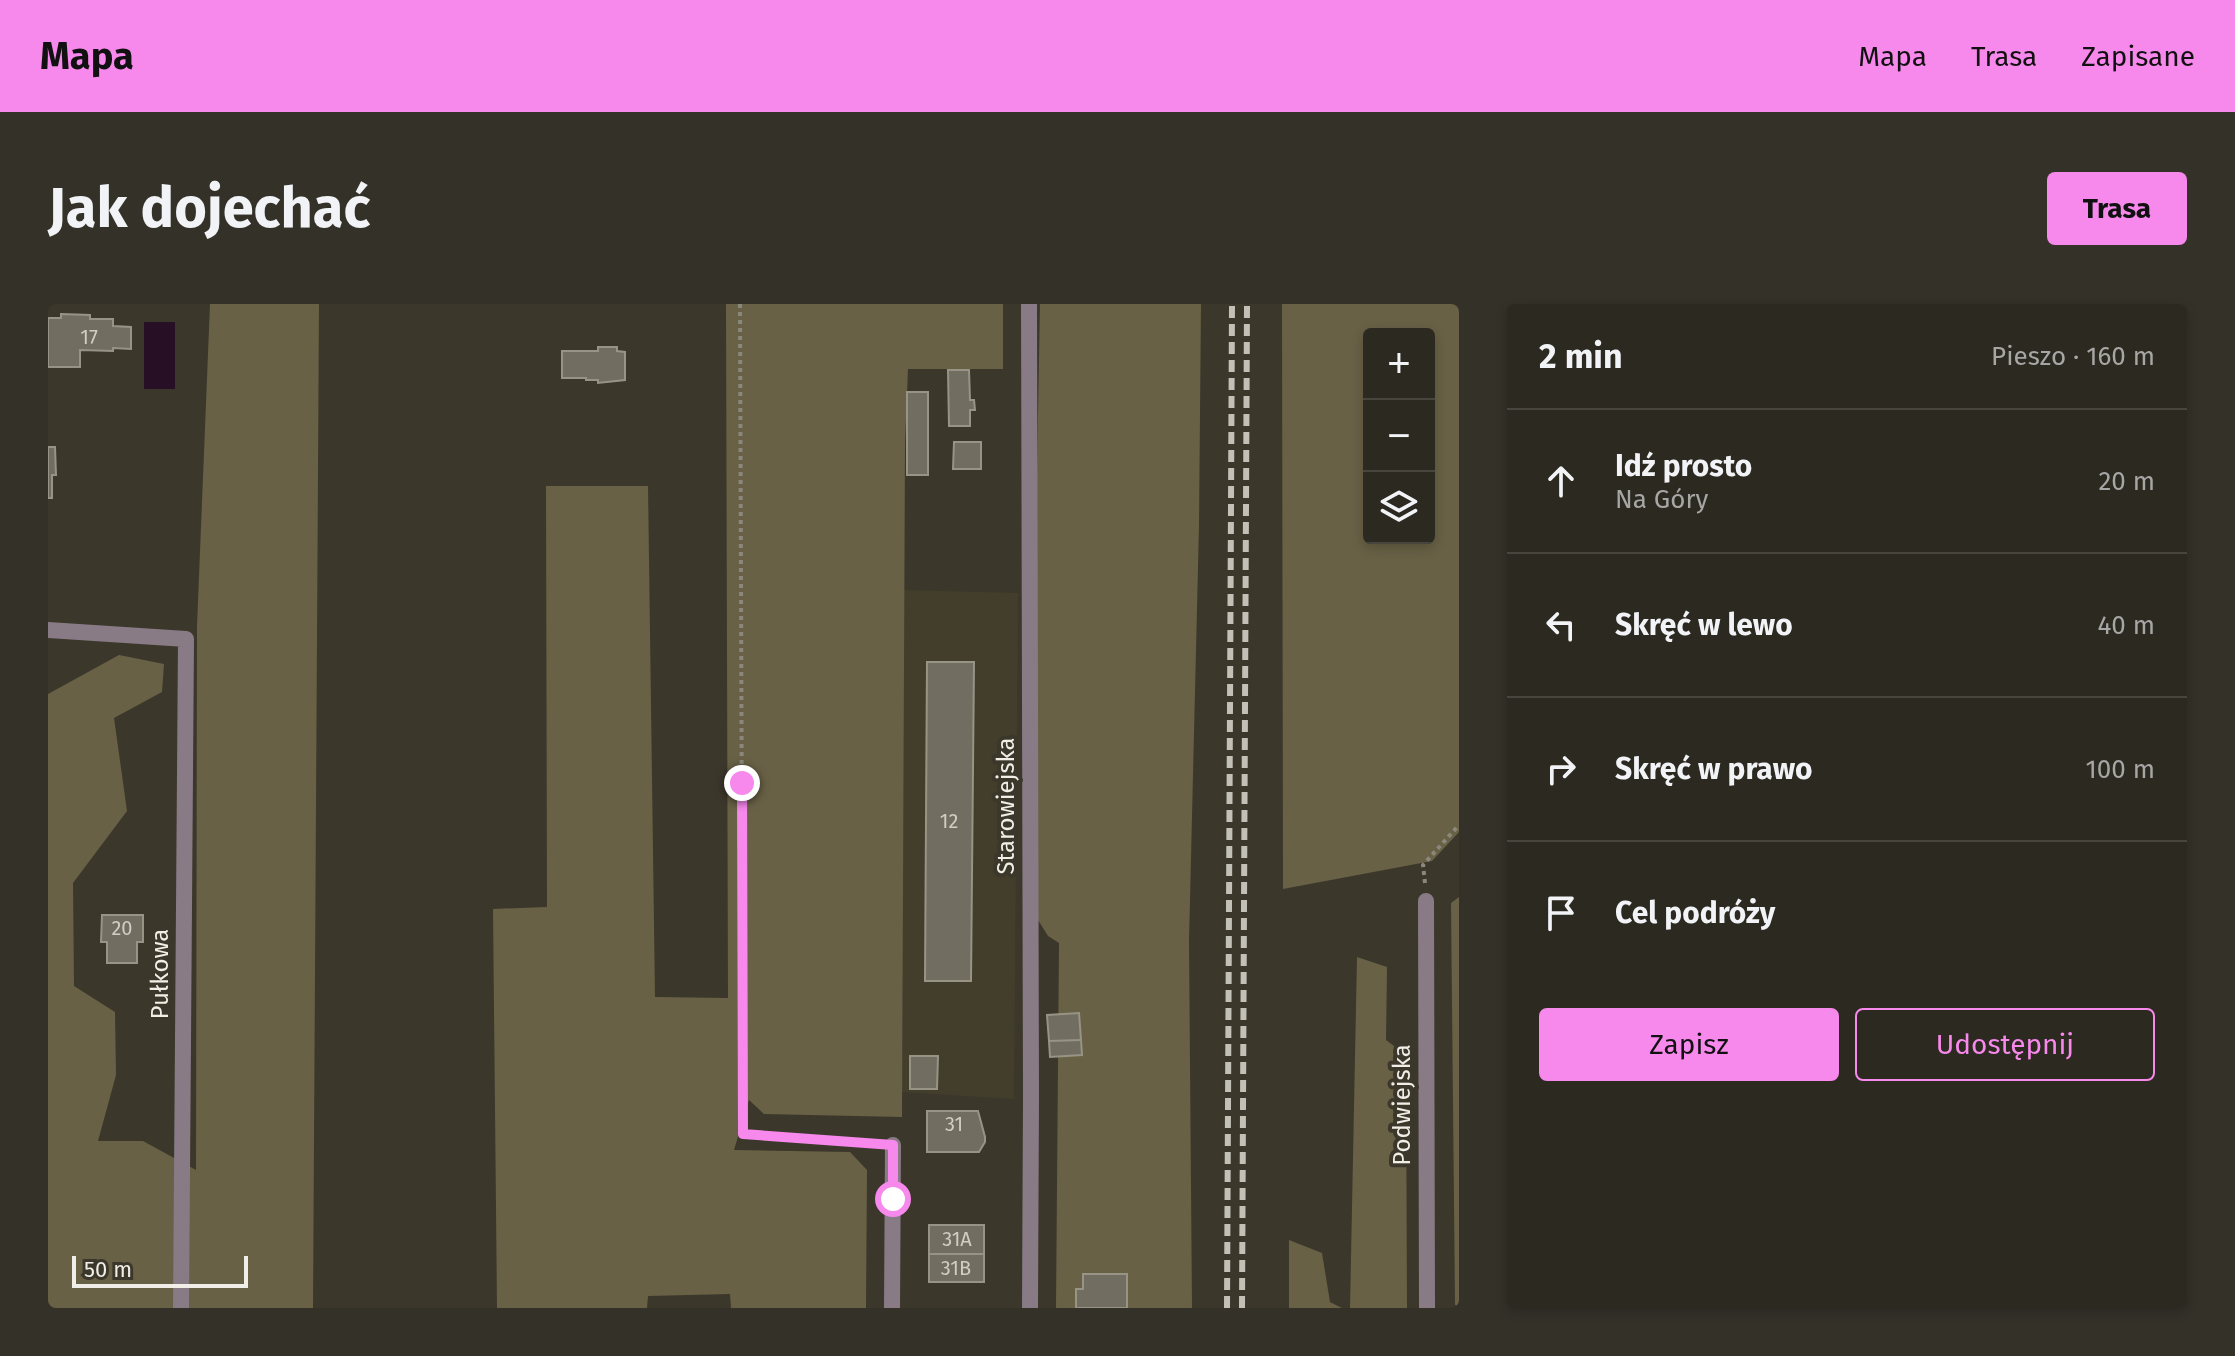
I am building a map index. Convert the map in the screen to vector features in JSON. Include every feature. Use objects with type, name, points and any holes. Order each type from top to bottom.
[{"type":"street","name":"Starowiejska","points":[[1029,304],[1030,1308]]},
{"type":"street","name":"Pułkowa","points":[[48,630],[186,639],[181,1308]]},
{"type":"street","name":"Podwiejska","points":[[1426,901],[1427,1308]]},
{"type":"street","points":[[892,1308],[893,1145]]},
{"type":"path","points":[[740,304],[743,1134],[893,1145]]},
{"type":"path","points":[[1426,901],[1423,865],[1459,825]]},
{"type":"shaded area","points":[[210,304],[319,304],[313,1308],[48,1308],[48,694],[119,655],[164,664],[162,692],[114,718],[127,811],[73,883],[74,986],[115,1012],[116,1075],[98,1141],[143,1141],[196,1170],[197,626]]},
{"type":"shaded area","points":[[726,304],[1003,304],[1003,369],[908,369],[902,1117],[764,1114],[749,1100],[734,1150],[850,1152],[867,1170],[866,1308],[731,1308],[730,1294],[648,1296],[647,1308],[497,1308],[493,909],[547,907],[546,486],[648,486],[655,997],[728,998]]},
{"type":"shaded area","points":[[1040,304],[1201,304],[1189,941],[1192,1308],[1056,1308],[1059,943],[1048,936],[1038,920],[1036,527]]},
{"type":"shaded area","points":[[1282,304],[1459,304],[1459,832],[1432,861],[1283,889]]},
{"type":"shaded area","points":[[144,322],[175,322],[175,389],[144,389]]},
{"type":"shaded area","points":[[904,590],[1018,593],[1014,1099],[902,1092]]},
{"type":"shaded area","points":[[1459,897],[1459,1306],[1455,1305],[1451,903]]},
{"type":"shaded area","points":[[1357,957],[1387,967],[1386,1040],[1406,1055],[1407,1308],[1350,1308]]},
{"type":"shaded area","points":[[1289,1240],[1322,1253],[1330,1302],[1342,1308],[1289,1308]]},
{"type":"building","points":[[61,314],[113,319],[113,326],[131,327],[131,349],[80,350],[80,367],[48,367],[48,318],[61,318]]},
{"type":"building","points":[[598,347],[617,347],[617,351],[625,352],[625,380],[598,383],[598,380],[586,378],[562,378],[562,351],[598,351]]},
{"type":"building","points":[[948,370],[969,370],[970,400],[974,400],[975,410],[970,410],[970,426],[949,426]]},
{"type":"building","points":[[907,392],[928,392],[928,475],[907,475]]},
{"type":"building","points":[[954,442],[981,442],[981,469],[953,469]]},
{"type":"building","points":[[48,447],[55,447],[56,475],[52,475],[52,498],[48,498]]},
{"type":"building","points":[[927,662],[974,662],[971,981],[925,981]]},
{"type":"building","points":[[102,915],[143,915],[143,942],[137,942],[137,963],[107,963],[107,942],[101,942]]},
{"type":"building","points":[[1079,1013],[1081,1040],[1049,1041],[1047,1015]]},
{"type":"building","points":[[1081,1040],[1082,1055],[1050,1057],[1049,1041]]},
{"type":"building","points":[[910,1056],[938,1056],[937,1089],[910,1089]]},
{"type":"building","points":[[927,1111],[978,1111],[985,1137],[979,1152],[927,1152]]},
{"type":"building","points":[[929,1225],[984,1225],[984,1254],[929,1254]]},
{"type":"building","points":[[929,1254],[984,1254],[984,1282],[929,1282]]},
{"type":"building","points":[[1083,1274],[1127,1274],[1127,1308],[1076,1308],[1076,1289],[1083,1289]]},
{"type":"railway","points":[[1227,1308],[1232,304]]},
{"type":"railway","points":[[1242,1308],[1247,304]]},
{"type":"route","points":[[742,783],[743,1134],[893,1145],[893,1199]]}]
